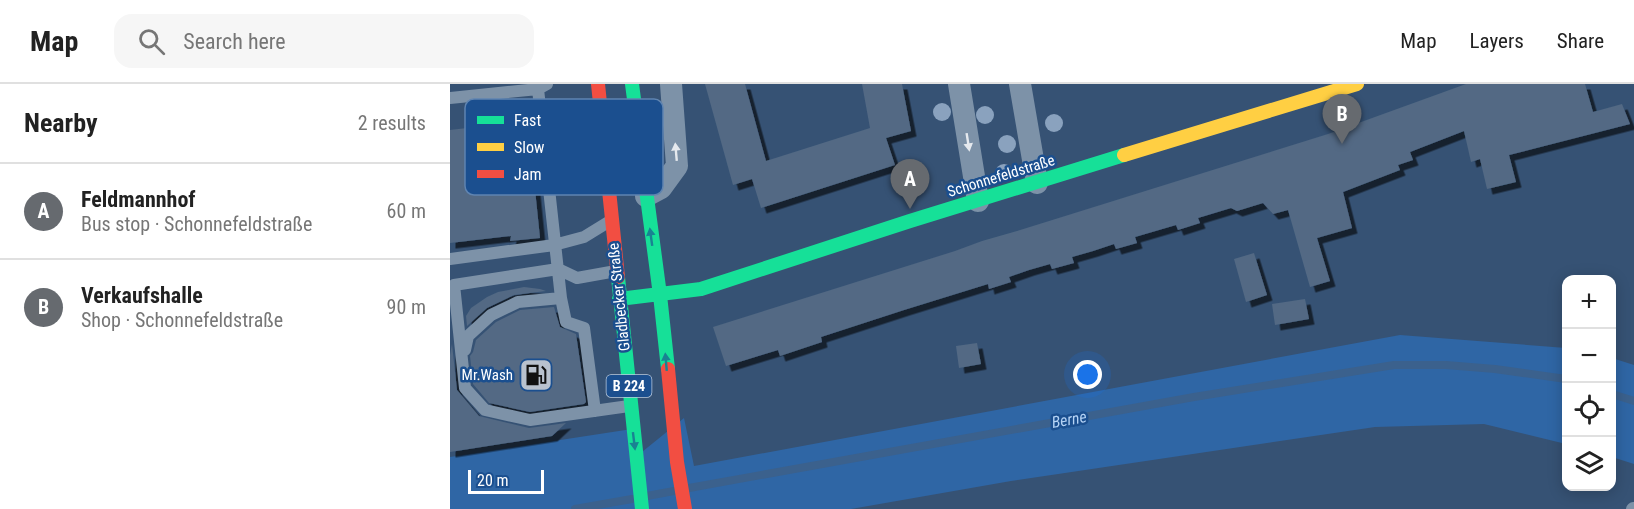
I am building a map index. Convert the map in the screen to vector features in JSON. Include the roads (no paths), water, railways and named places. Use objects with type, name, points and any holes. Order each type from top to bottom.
[{"type":"main road","name":"Gladbecker Straße","points":[[598,84],[599,99]]},
{"type":"main road","name":"B 224","points":[[632,84],[634,99]]},
{"type":"main road","name":"Schonnefeldstraße","points":[[619,299],[701,289],[1330,88],[1356,84]]},
{"type":"main road","name":"Gladbecker Straße","points":[[609,195],[642,509]]},
{"type":"main road","name":"B 224","points":[[646,196],[660,295],[677,462],[685,509]]},
{"type":"street","points":[[663,185],[677,166],[671,84]]},
{"type":"street","points":[[959,84],[978,201]]},
{"type":"street","points":[[1020,84],[1037,183]]},
{"type":"lane","points":[[450,98],[542,87]]},
{"type":"lane","points":[[550,195],[561,298],[566,322],[584,328],[595,411]]},
{"type":"lane","points":[[450,259],[554,245],[584,237],[611,220]]},
{"type":"lane","points":[[617,271],[577,278],[558,269],[452,285],[465,388],[485,410],[530,420],[630,406]]},
{"type":"lane","points":[[463,366],[468,336],[491,315],[518,302],[561,298]]},
{"type":"waterway","name":"Berne","points":[[689,488],[1194,397],[1394,365],[1446,365],[1562,378]]},
{"type":"waterway","name":"Berne","points":[[1616,395],[1634,401]]},
{"type":"waterway","name":"Berne","points":[[647,496],[674,491]]},
{"type":"waterway","name":"Berne","points":[[575,509],[632,499]]},
{"type":"place","name":"Verkaufshalle","points":[[1342,144]]},
{"type":"place","name":"Feldmannhof","points":[[910,209]]},
{"type":"place","name":"Mr.Wash","points":[[536,375]]}]
